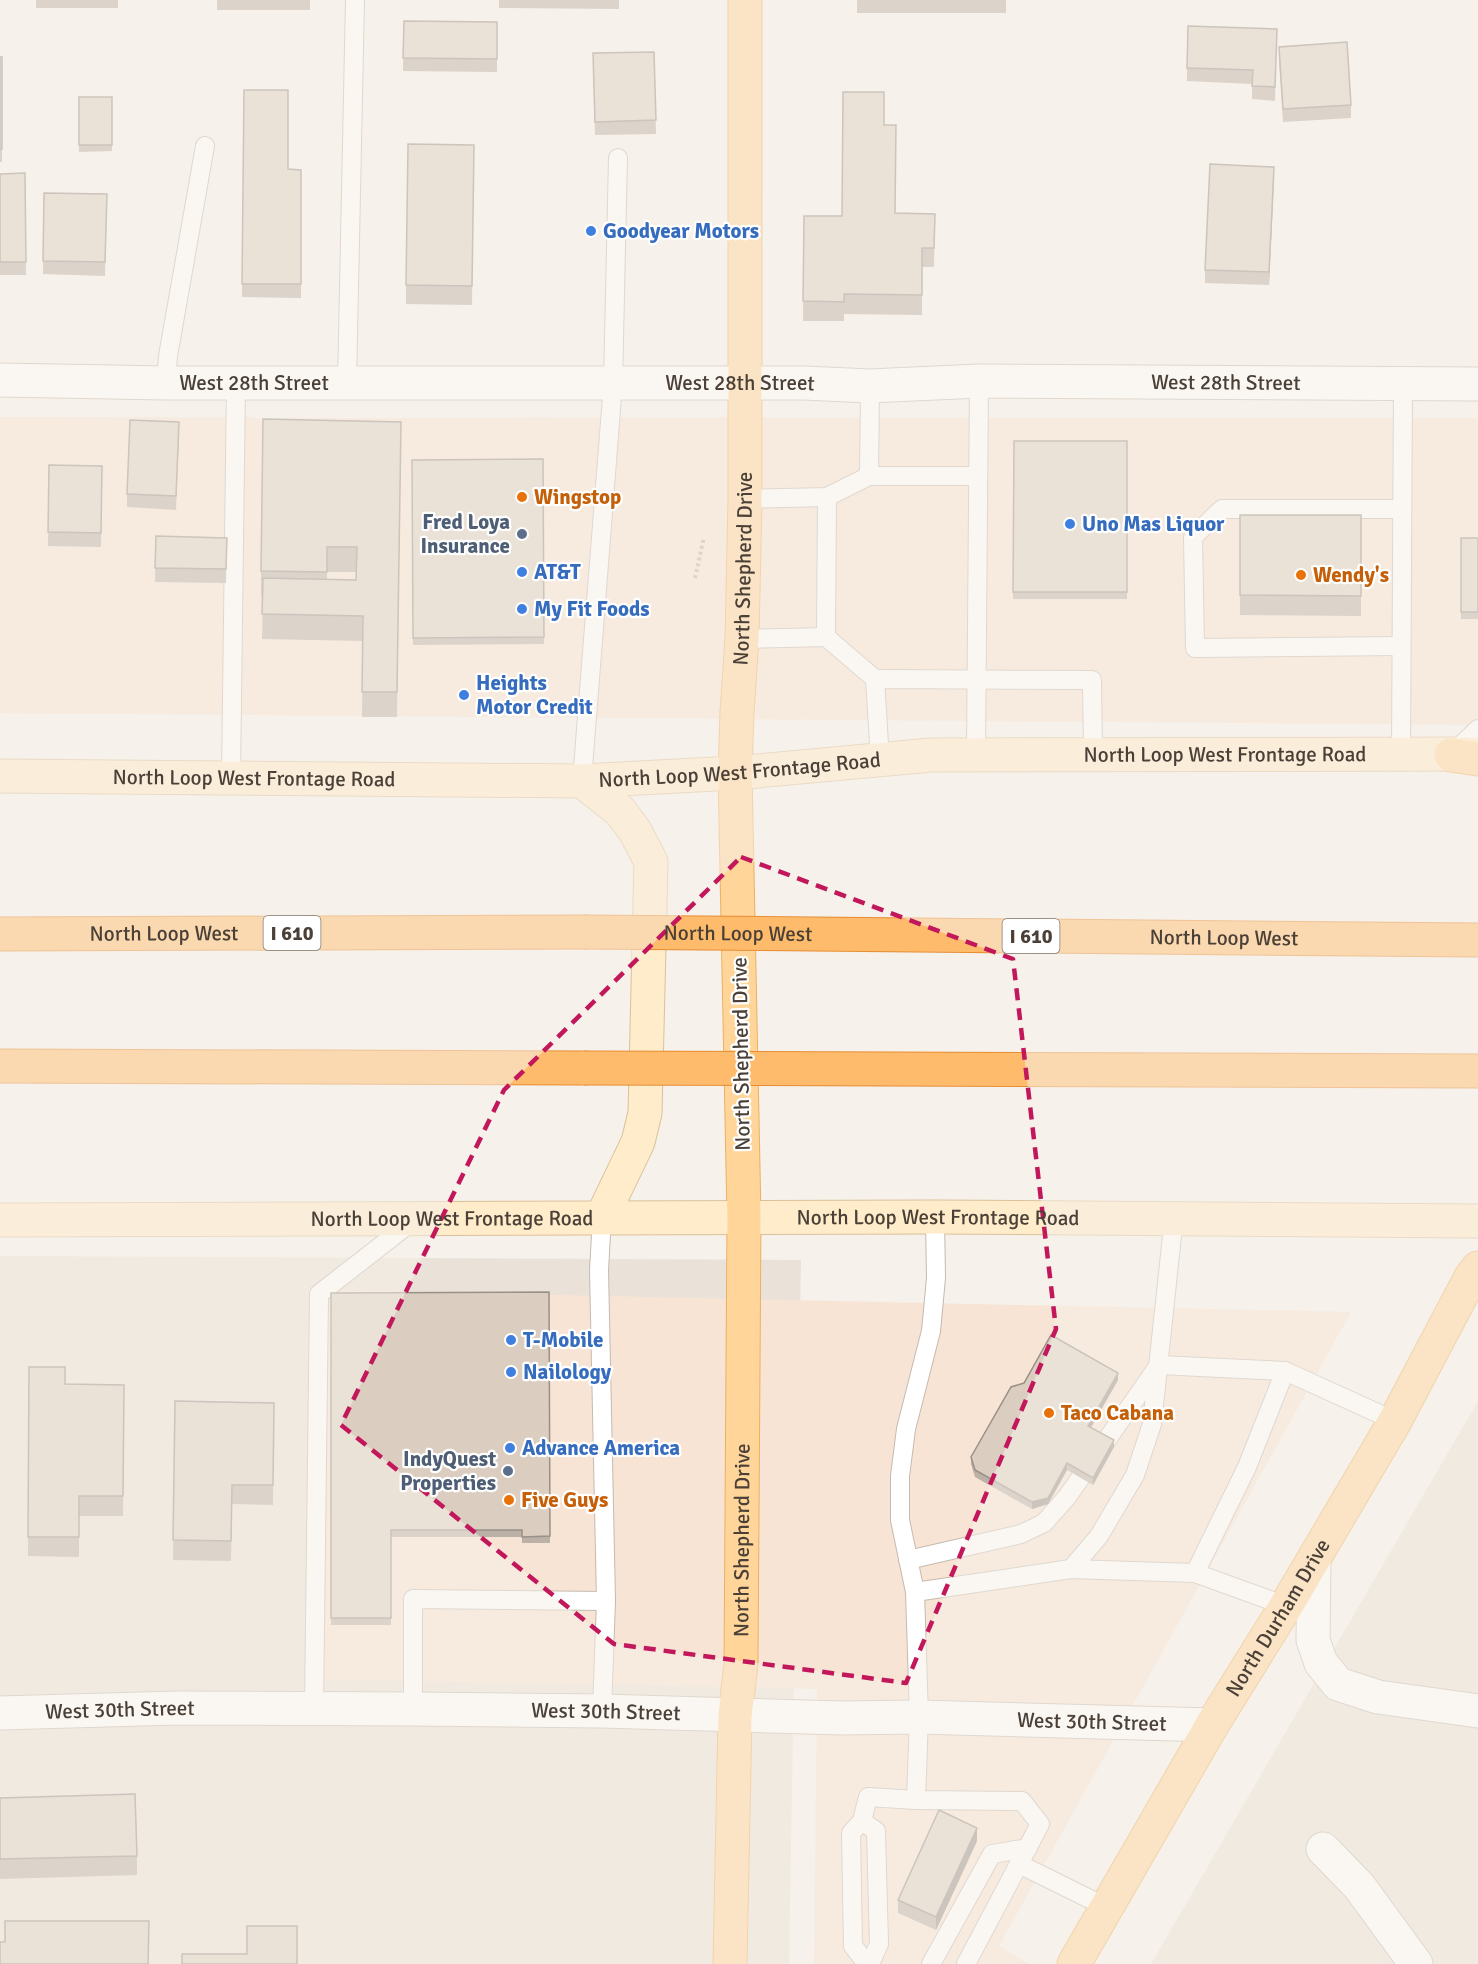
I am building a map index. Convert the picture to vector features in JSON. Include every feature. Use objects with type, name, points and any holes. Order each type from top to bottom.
[{"type":"highway","name":"North Loop West","points":[[0,934],[584,932],[1478,940]]},
{"type":"highway","points":[[0,1066],[1478,1071]]},
{"type":"main road","name":"North Shepherd Drive","points":[[730,1964],[735,1716],[741,1664],[744,1217],[735,773],[736,712],[742,639],[745,499],[745,0]]},
{"type":"main road","name":"North Loop West Frontage Road","points":[[0,776],[582,781],[735,773],[931,755],[1401,754],[1469,756]]},
{"type":"main road","points":[[582,781],[620,811],[635,831],[651,862],[645,1113],[638,1142],[602,1217]]},
{"type":"main road","name":"North Loop West Frontage Road","points":[[0,1220],[935,1216],[1478,1221]]},
{"type":"main road","name":"North Durham Drive","points":[[1074,1964],[1212,1725],[1286,1606],[1395,1421],[1471,1277],[1478,1268]]},
{"type":"street","name":"West 28th Street","points":[[0,380],[347,384],[744,383],[870,386],[979,381],[1478,384]]},
{"type":"street","points":[[1314,1559],[1313,1640],[1321,1663],[1338,1684],[1378,1696],[1478,1711]]},
{"type":"street","name":"West 30th Street","points":[[0,1713],[176,1708],[602,1711],[735,1716],[919,1717],[1212,1725]]},
{"type":"street","points":[[1323,1849],[1359,1886],[1416,1964]]},
{"type":"lane","points":[[347,384],[355,0]]},
{"type":"lane","points":[[166,383],[168,356],[205,146]]},
{"type":"lane","points":[[582,781],[614,384],[618,158]]},
{"type":"lane","points":[[976,755],[979,381]]},
{"type":"lane","points":[[231,778],[236,383]]},
{"type":"lane","points":[[1401,754],[1403,384]]},
{"type":"lane","points":[[869,476],[870,386]]},
{"type":"lane","points":[[745,499],[826,497],[869,476],[978,476]]},
{"type":"lane","points":[[826,497],[826,638]]},
{"type":"lane","points":[[1401,646],[1195,648],[1193,537],[1222,509],[1402,509]]},
{"type":"lane","points":[[742,639],[826,638],[875,679],[1092,680],[1093,755]]},
{"type":"lane","points":[[875,679],[880,760]]},
{"type":"lane","points":[[1469,756],[1478,729]]},
{"type":"lane","points":[[916,1800],[919,1717],[915,1592],[900,1520],[900,1476],[906,1430],[931,1331],[936,1278],[935,1216]]},
{"type":"lane","points":[[602,1217],[599,1270],[606,1601],[602,1711]]},
{"type":"lane","points":[[1071,1569],[1099,1536],[1135,1475],[1152,1424],[1174,1217]]},
{"type":"lane","points":[[314,1709],[319,1294],[417,1218]]},
{"type":"lane","points":[[908,1560],[1021,1534],[1044,1523],[1067,1497],[1159,1365]]},
{"type":"lane","points":[[1159,1365],[1285,1371],[1395,1421]]},
{"type":"lane","points":[[1195,1573],[1247,1467],[1285,1371]]},
{"type":"lane","points":[[915,1592],[1071,1569],[1195,1573],[1286,1606]]},
{"type":"lane","points":[[413,1710],[413,1599],[606,1601]]},
{"type":"lane","points":[[862,1821],[876,1831],[879,1944],[868,1964],[853,1946],[850,1833],[862,1821],[868,1797],[1022,1801],[1040,1824],[966,1964]]},
{"type":"lane","points":[[931,1964],[992,1854],[1028,1848]]},
{"type":"lane","points":[[1019,1864],[1106,1907]]},
{"type":"highlighted area","points":[[741,857],[1013,959],[1056,1329],[906,1683],[614,1644],[341,1425],[504,1090]]},
{"type":"shaded area","points":[[0,417],[1478,418],[1478,725],[0,713]]},
{"type":"shaded area","points":[[0,1256],[801,1260],[789,1964],[0,1964]]},
{"type":"shaded area","points":[[316,1290],[1351,1312],[999,1946],[1029,1964],[814,1964],[817,1689],[308,1679]]},
{"type":"shaded area","points":[[1478,1401],[1478,1964],[1151,1964]]},
{"type":"building","points":[[404,21],[497,22],[497,59],[403,58]]},
{"type":"building","points":[[1188,26],[1277,29],[1275,87],[1252,86],[1253,70],[1187,68]]},
{"type":"building","points":[[1347,42],[1351,105],[1283,109],[1279,47]]},
{"type":"building","points":[[654,52],[656,120],[595,122],[593,53]]},
{"type":"building","points":[[0,57],[2,57],[2,149],[0,149]]},
{"type":"building","points":[[244,90],[288,90],[288,169],[301,170],[301,284],[242,284]]},
{"type":"building","points":[[843,92],[884,92],[884,125],[896,125],[895,213],[935,214],[934,248],[922,248],[922,295],[844,294],[844,302],[803,301],[804,216],[842,216]]},
{"type":"building","points":[[79,97],[112,97],[112,145],[79,145]]},
{"type":"building","points":[[408,144],[474,145],[472,286],[406,285]]},
{"type":"building","points":[[1210,164],[1274,167],[1269,272],[1205,270]]},
{"type":"building","points":[[25,173],[26,262],[0,262],[0,174]]},
{"type":"building","points":[[44,193],[107,194],[105,262],[43,261]]},
{"type":"building","points":[[263,419],[401,422],[397,692],[362,692],[363,616],[262,614],[263,578],[356,580],[357,547],[327,547],[327,572],[261,571]]},
{"type":"building","points":[[130,420],[179,422],[176,496],[127,494]]},
{"type":"building","name":"Uno Mas Liquor","points":[[1014,441],[1127,441],[1127,592],[1013,592]]},
{"type":"building","points":[[543,459],[544,637],[413,638],[412,460]]},
{"type":"building","points":[[49,465],[102,466],[101,533],[48,532]]},
{"type":"building","name":"Wendy's","points":[[1240,515],[1361,515],[1361,596],[1240,595]]},
{"type":"building","points":[[156,536],[227,538],[226,569],[155,568]]},
{"type":"building","points":[[1461,538],[1478,538],[1478,612],[1461,612]]},
{"type":"building","points":[[549,1292],[550,1536],[522,1537],[522,1530],[391,1530],[391,1618],[331,1618],[331,1293]]},
{"type":"building","name":"Taco Cabana","points":[[1051,1335],[1118,1373],[1088,1426],[1114,1440],[1093,1478],[1067,1463],[1048,1498],[1032,1502],[975,1470],[971,1457],[1011,1387],[1024,1383]]},
{"type":"building","points":[[29,1367],[65,1367],[65,1384],[124,1385],[123,1496],[79,1496],[79,1537],[28,1537]]},
{"type":"building","points":[[175,1401],[274,1403],[273,1485],[232,1485],[231,1541],[173,1540]]},
{"type":"building","points":[[135,1794],[137,1856],[0,1859],[0,1798]]},
{"type":"building","points":[[939,1810],[977,1828],[936,1917],[898,1900]]},
{"type":"building","points":[[5,1921],[149,1921],[148,1964],[0,1964],[0,1942],[5,1942]]},
{"type":"building","points":[[247,1926],[297,1926],[297,1964],[182,1964],[182,1954],[247,1954]]},
{"type":"place","name":"Goodyear Motors","points":[[591,231]]},
{"type":"place","name":"Wingstop","points":[[522,497]]},
{"type":"place","name":"Uno Mas Liquor","points":[[1070,524]]},
{"type":"place","name":"Fred Loya Insurance","points":[[522,534]]},
{"type":"place","name":"AT&T","points":[[522,572]]},
{"type":"place","name":"Wendy's","points":[[1301,575]]},
{"type":"place","name":"My Fit Foods","points":[[522,609]]},
{"type":"place","name":"Heights Motor Credit","points":[[464,695]]},
{"type":"place","name":"T-Mobile","points":[[511,1340]]},
{"type":"place","name":"Nailology","points":[[511,1372]]},
{"type":"place","name":"Taco Cabana","points":[[1049,1413]]},
{"type":"place","name":"Advance America","points":[[510,1448]]},
{"type":"place","name":"IndyQuest Properties","points":[[508,1471]]},
{"type":"place","name":"Five Guys","points":[[509,1500]]}]
